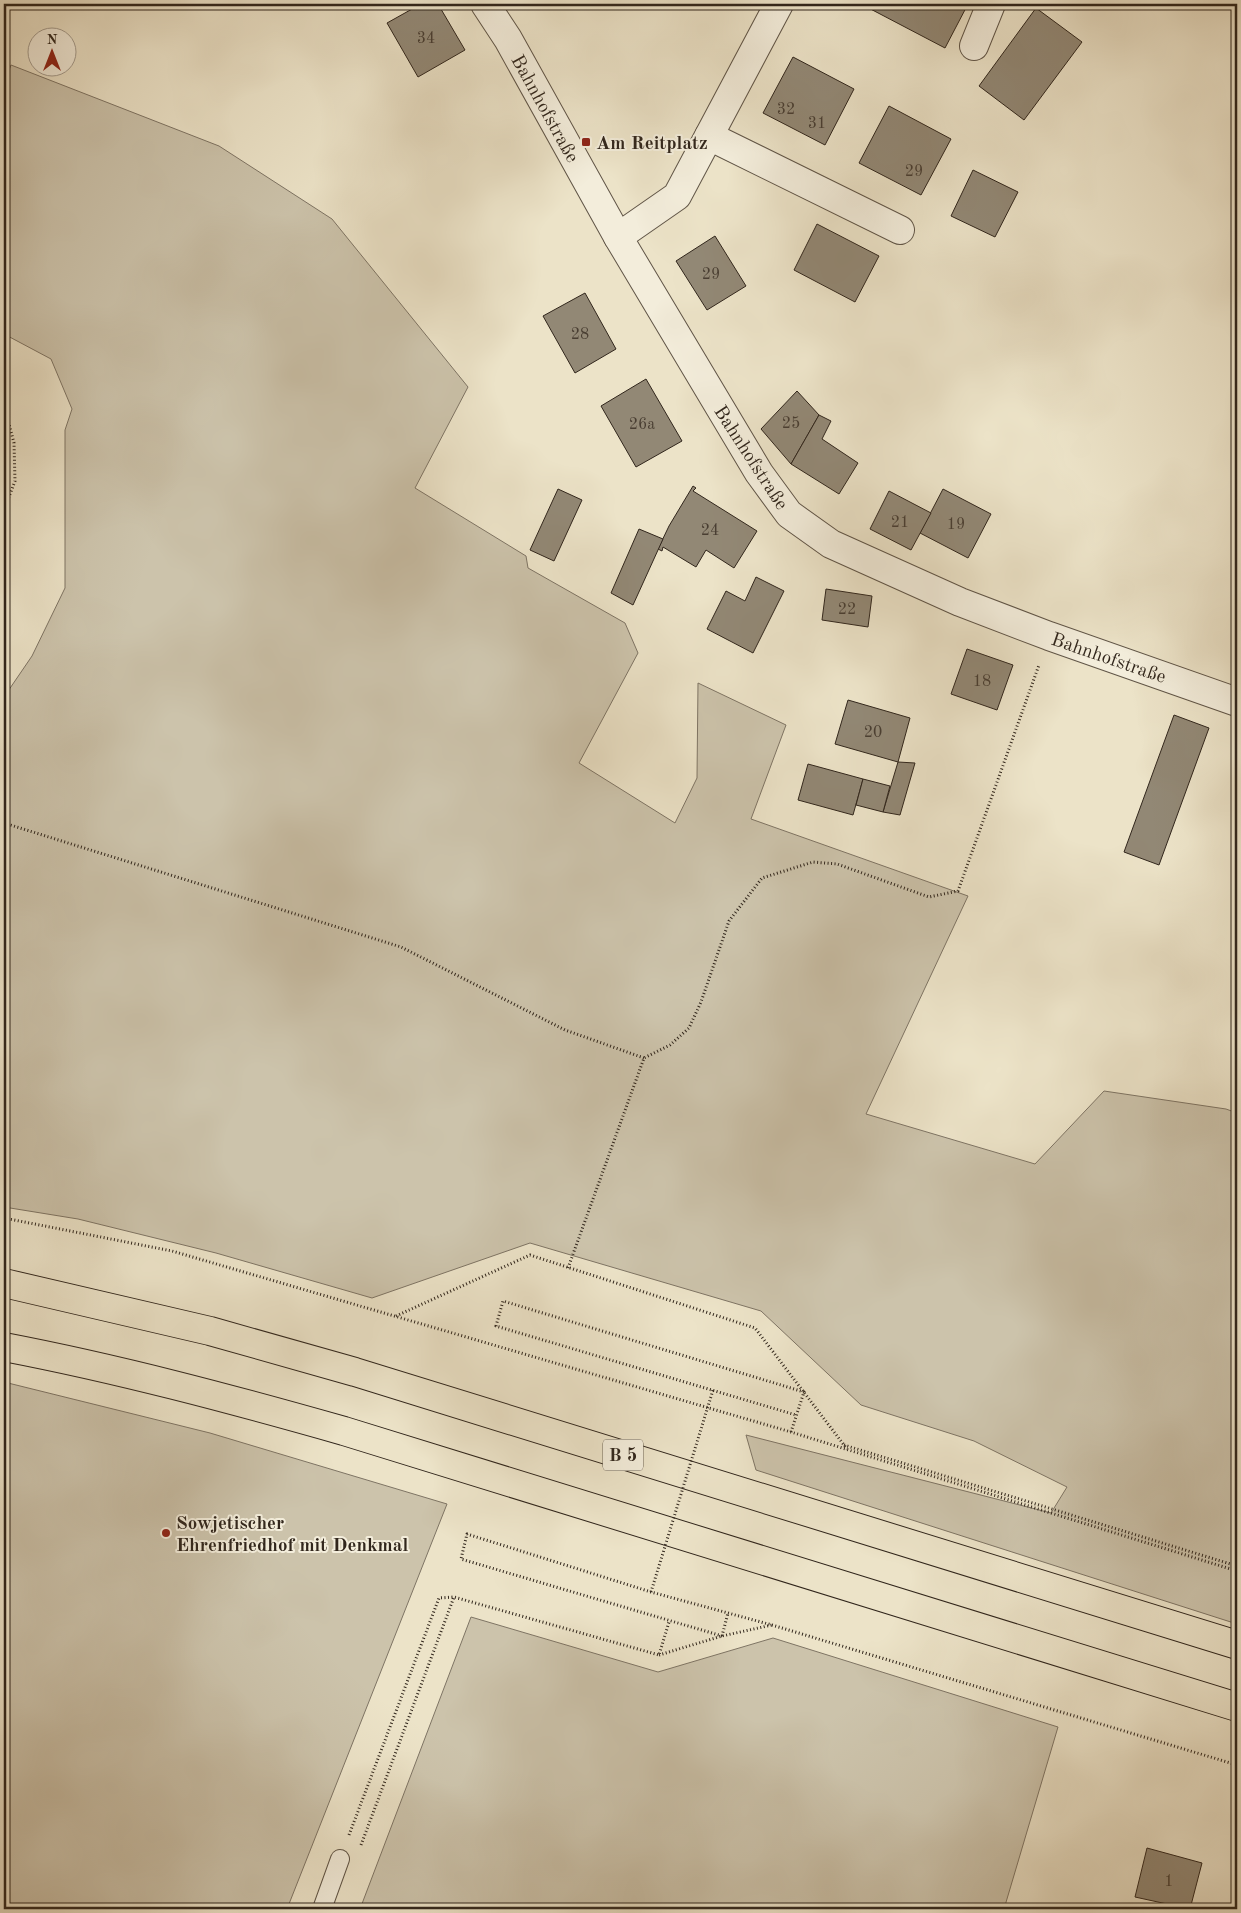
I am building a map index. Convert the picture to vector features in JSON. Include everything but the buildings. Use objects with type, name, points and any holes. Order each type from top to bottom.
[{"type":"highway","name":"B 5","points":[[4,1283],[210,1331],[356,1372],[1237,1645]]},
{"type":"highway","points":[[4,1347],[90,1363],[201,1390],[344,1431],[1237,1707]]},
{"type":"street","name":"Bahnhofstraße","points":[[485,4],[508,39],[618,238],[759,473],[790,514],[811,532],[853,555],[960,602],[1049,636],[1237,702]]},
{"type":"street","points":[[618,238],[677,196],[779,4]]},
{"type":"street","points":[[974,46],[991,4]]},
{"type":"street","points":[[709,136],[900,230]]},
{"type":"lane","points":[[322,1909],[340,1859]]},
{"type":"path","points":[[4,405],[14,443],[15,481],[4,510]]},
{"type":"path","points":[[568,1268],[644,1058],[670,1045],[689,1028],[702,1002],[729,921],[762,878],[813,862],[837,864],[929,897],[958,891],[1049,636]]},
{"type":"path","points":[[4,823],[401,947],[565,1030],[644,1058]]},
{"type":"path","points":[[4,1218],[172,1251],[848,1449],[1237,1571]]},
{"type":"path","points":[[396,1316],[530,1254],[755,1328],[848,1449]]},
{"type":"path","points":[[796,1414],[496,1326],[503,1301],[804,1392]]},
{"type":"path","points":[[651,1592],[713,1390]]},
{"type":"path","points":[[791,1432],[804,1392]]},
{"type":"path","points":[[844,1445],[1237,1566]]},
{"type":"path","points":[[722,1636],[668,1622],[461,1559],[467,1534],[651,1592],[772,1625],[1237,1765]]},
{"type":"path","points":[[340,1859],[438,1598],[454,1597],[659,1655],[722,1636],[772,1625]]},
{"type":"path","points":[[358,1854],[454,1597]]},
{"type":"path","points":[[722,1636],[728,1613]]},
{"type":"path","points":[[659,1655],[668,1622]]},
{"type":"shaded area","points":[[11,65],[28,72],[28,78],[44,78],[219,146],[332,219],[468,387],[415,488],[526,556],[528,568],[625,623],[638,653],[579,763],[675,823],[697,778],[698,683],[786,725],[751,819],[968,896],[866,1114],[1035,1164],[1104,1091],[1226,1109],[1237,1113],[1237,1624],[756,1470],[746,1435],[1051,1513],[1067,1487],[974,1441],[861,1405],[761,1311],[530,1243],[372,1298],[216,1253],[78,1219],[4,1207],[4,697],[32,656],[65,588],[65,430],[72,409],[51,359],[4,334],[4,83]]},
{"type":"shaded area","points":[[4,1382],[210,1433],[447,1504],[287,1909],[4,1909]]},
{"type":"shaded area","points":[[471,1617],[658,1672],[773,1638],[1058,1727],[1004,1909],[360,1909]]},
{"type":"place","name":"Am Reitplatz","points":[[586,142]]},
{"type":"place","name":"Sowjetischer Ehrenfriedhof mit Denkmal","points":[[166,1533]]}]
